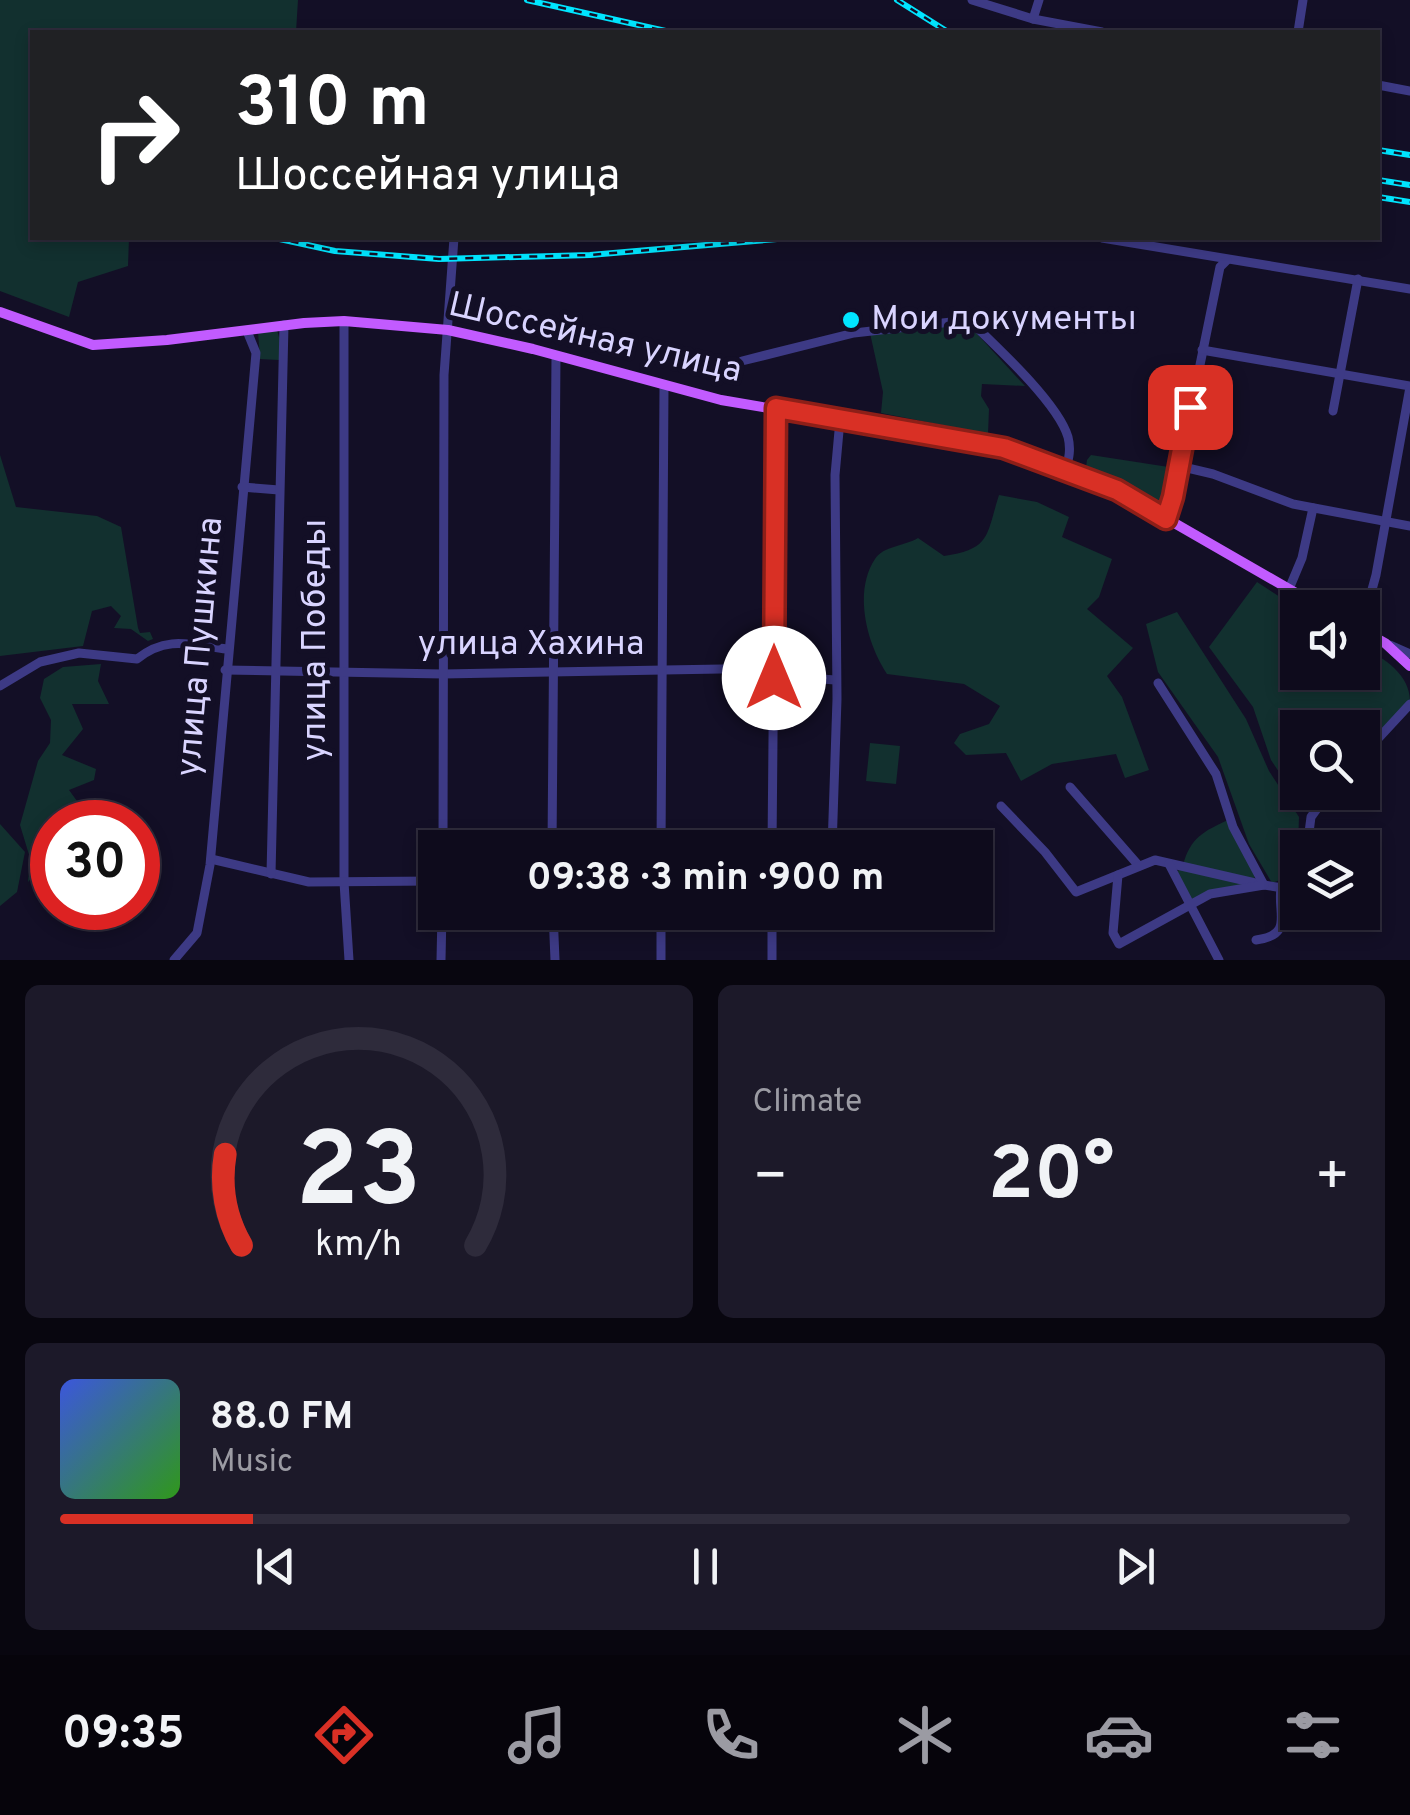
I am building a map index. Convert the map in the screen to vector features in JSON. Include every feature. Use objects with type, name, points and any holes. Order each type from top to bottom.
[{"type":"main road","name":"Шоссейная улица","points":[[0,312],[93,345],[344,321],[448,330],[664,387],[1004,448],[1117,490],[1288,589]]},
{"type":"main road","points":[[1380,640],[1410,666]]},
{"type":"street","points":[[972,0],[1034,19],[1092,30]]},
{"type":"street","points":[[1034,19],[1038,0]]},
{"type":"street","points":[[1298,30],[1303,0]]},
{"type":"street","points":[[1380,84],[1410,91]]},
{"type":"street","points":[[443,830],[444,376],[454,240]]},
{"type":"street","points":[[1116,240],[1410,289]]},
{"type":"street","points":[[1166,519],[1220,267],[1226,260]]},
{"type":"street","points":[[1333,411],[1358,278]]},
{"type":"street","points":[[742,361],[854,333],[970,320],[1058,418],[1070,450],[1066,469]]},
{"type":"street","name":"улица Победы","points":[[344,321],[344,882],[350,960]]},
{"type":"street","points":[[271,874],[284,325]]},
{"type":"street","name":"улица Пушкина","points":[[174,960],[197,934],[211,859],[256,354],[247,330]]},
{"type":"street","points":[[1202,350],[1410,386],[1371,590]]},
{"type":"street","points":[[552,830],[556,356]]},
{"type":"street","points":[[661,830],[664,387]]},
{"type":"street","points":[[772,830],[776,408]]},
{"type":"street","points":[[833,830],[838,699],[836,475],[840,420]]},
{"type":"street","points":[[1179,466],[1312,508],[1410,526]]},
{"type":"street","points":[[242,487],[279,490]]},
{"type":"street","points":[[1288,589],[1302,558],[1312,508]]},
{"type":"street","points":[[0,686],[40,662],[79,654],[137,659],[154,646],[174,642],[227,649]]},
{"type":"street","points":[[1385,643],[1410,654]]},
{"type":"street","name":"улица Хахина","points":[[225,670],[443,674],[774,668],[782,676],[835,680]]},
{"type":"street","points":[[1158,682],[1216,774],[1233,827],[1264,885]]},
{"type":"street","points":[[1380,736],[1410,704]]},
{"type":"street","points":[[1070,787],[1139,866]]},
{"type":"street","points":[[1001,806],[1076,892],[1156,860],[1280,888]]},
{"type":"street","points":[[211,859],[309,882],[418,881]]},
{"type":"street","points":[[1168,864],[1220,960]]},
{"type":"street","points":[[1118,875],[1113,933],[1118,944],[1210,894],[1264,885]]},
{"type":"street","points":[[1256,940],[1270,938],[1280,929]]},
{"type":"street","points":[[441,960],[442,930]]},
{"type":"street","points":[[554,930],[555,960]]},
{"type":"street","points":[[661,930],[661,960]]},
{"type":"street","points":[[772,930],[772,960]]},
{"type":"green space","points":[[0,0],[298,0],[296,30],[30,30],[30,240],[129,240],[128,266],[78,282],[69,317],[0,291]]},
{"type":"green space","points":[[967,323],[1025,386],[982,384],[981,396],[989,409],[988,434],[881,413],[883,392],[870,333]]},
{"type":"green space","points":[[277,330],[281,344],[279,360],[260,359],[258,332]]},
{"type":"green space","points":[[0,455],[16,507],[97,516],[121,527],[138,628],[140,633],[150,632],[153,639],[148,641],[131,629],[114,628],[121,616],[111,606],[92,611],[83,646],[0,656]]},
{"type":"green space","points":[[1091,455],[1175,468],[1168,498],[1161,505],[1151,503],[1086,468]]},
{"type":"green space","points":[[999,495],[1037,502],[1069,517],[1062,537],[1112,559],[1099,597],[1087,609],[1133,648],[1107,676],[1122,697],[1149,770],[1125,778],[1116,754],[1052,764],[1021,781],[1006,753],[966,755],[954,743],[960,734],[989,724],[1000,706],[964,684],[887,674],[880,662],[865,618],[864,602],[868,572],[875,559],[883,551],[918,538],[944,556],[971,549],[984,538]]},
{"type":"green space","points":[[1257,582],[1280,597],[1280,690],[1380,690],[1380,658],[1401,675],[1410,701],[1380,734],[1380,710],[1280,710],[1280,774],[1271,760],[1253,707],[1209,647]]},
{"type":"green space","points":[[1177,612],[1246,719],[1280,788],[1280,810],[1294,810],[1299,817],[1299,830],[1280,830],[1280,880],[1272,883],[1249,844],[1218,757],[1158,672],[1146,624]]},
{"type":"green space","points":[[101,664],[98,681],[109,704],[72,704],[83,729],[62,755],[96,769],[94,780],[69,790],[76,800],[30,800],[30,858],[20,825],[38,761],[50,743],[51,720],[40,698],[44,679],[63,667]]},
{"type":"green space","points":[[870,743],[900,746],[896,784],[866,781]]},
{"type":"green space","points":[[1228,820],[1256,873],[1254,879],[1183,865],[1199,836]]},
{"type":"green space","points":[[0,824],[25,852],[17,892],[0,906]]},
{"type":"green space","points":[[1180,869],[1251,885],[1189,903],[1176,873]]},
{"type":"railway","points":[[527,0],[661,30]]},
{"type":"railway","points":[[897,0],[945,30]]},
{"type":"railway","points":[[1380,150],[1410,155]]},
{"type":"railway","points":[[1380,180],[1410,185]]},
{"type":"railway","points":[[1380,197],[1410,202]]},
{"type":"railway","points":[[284,240],[335,251],[439,259],[590,255],[766,240]]},
{"type":"place","name":"Мои документы","points":[[851,320]]},
{"type":"route","points":[[774,678],[776,408],[1004,448],[1117,490],[1166,519],[1190,407]]}]
